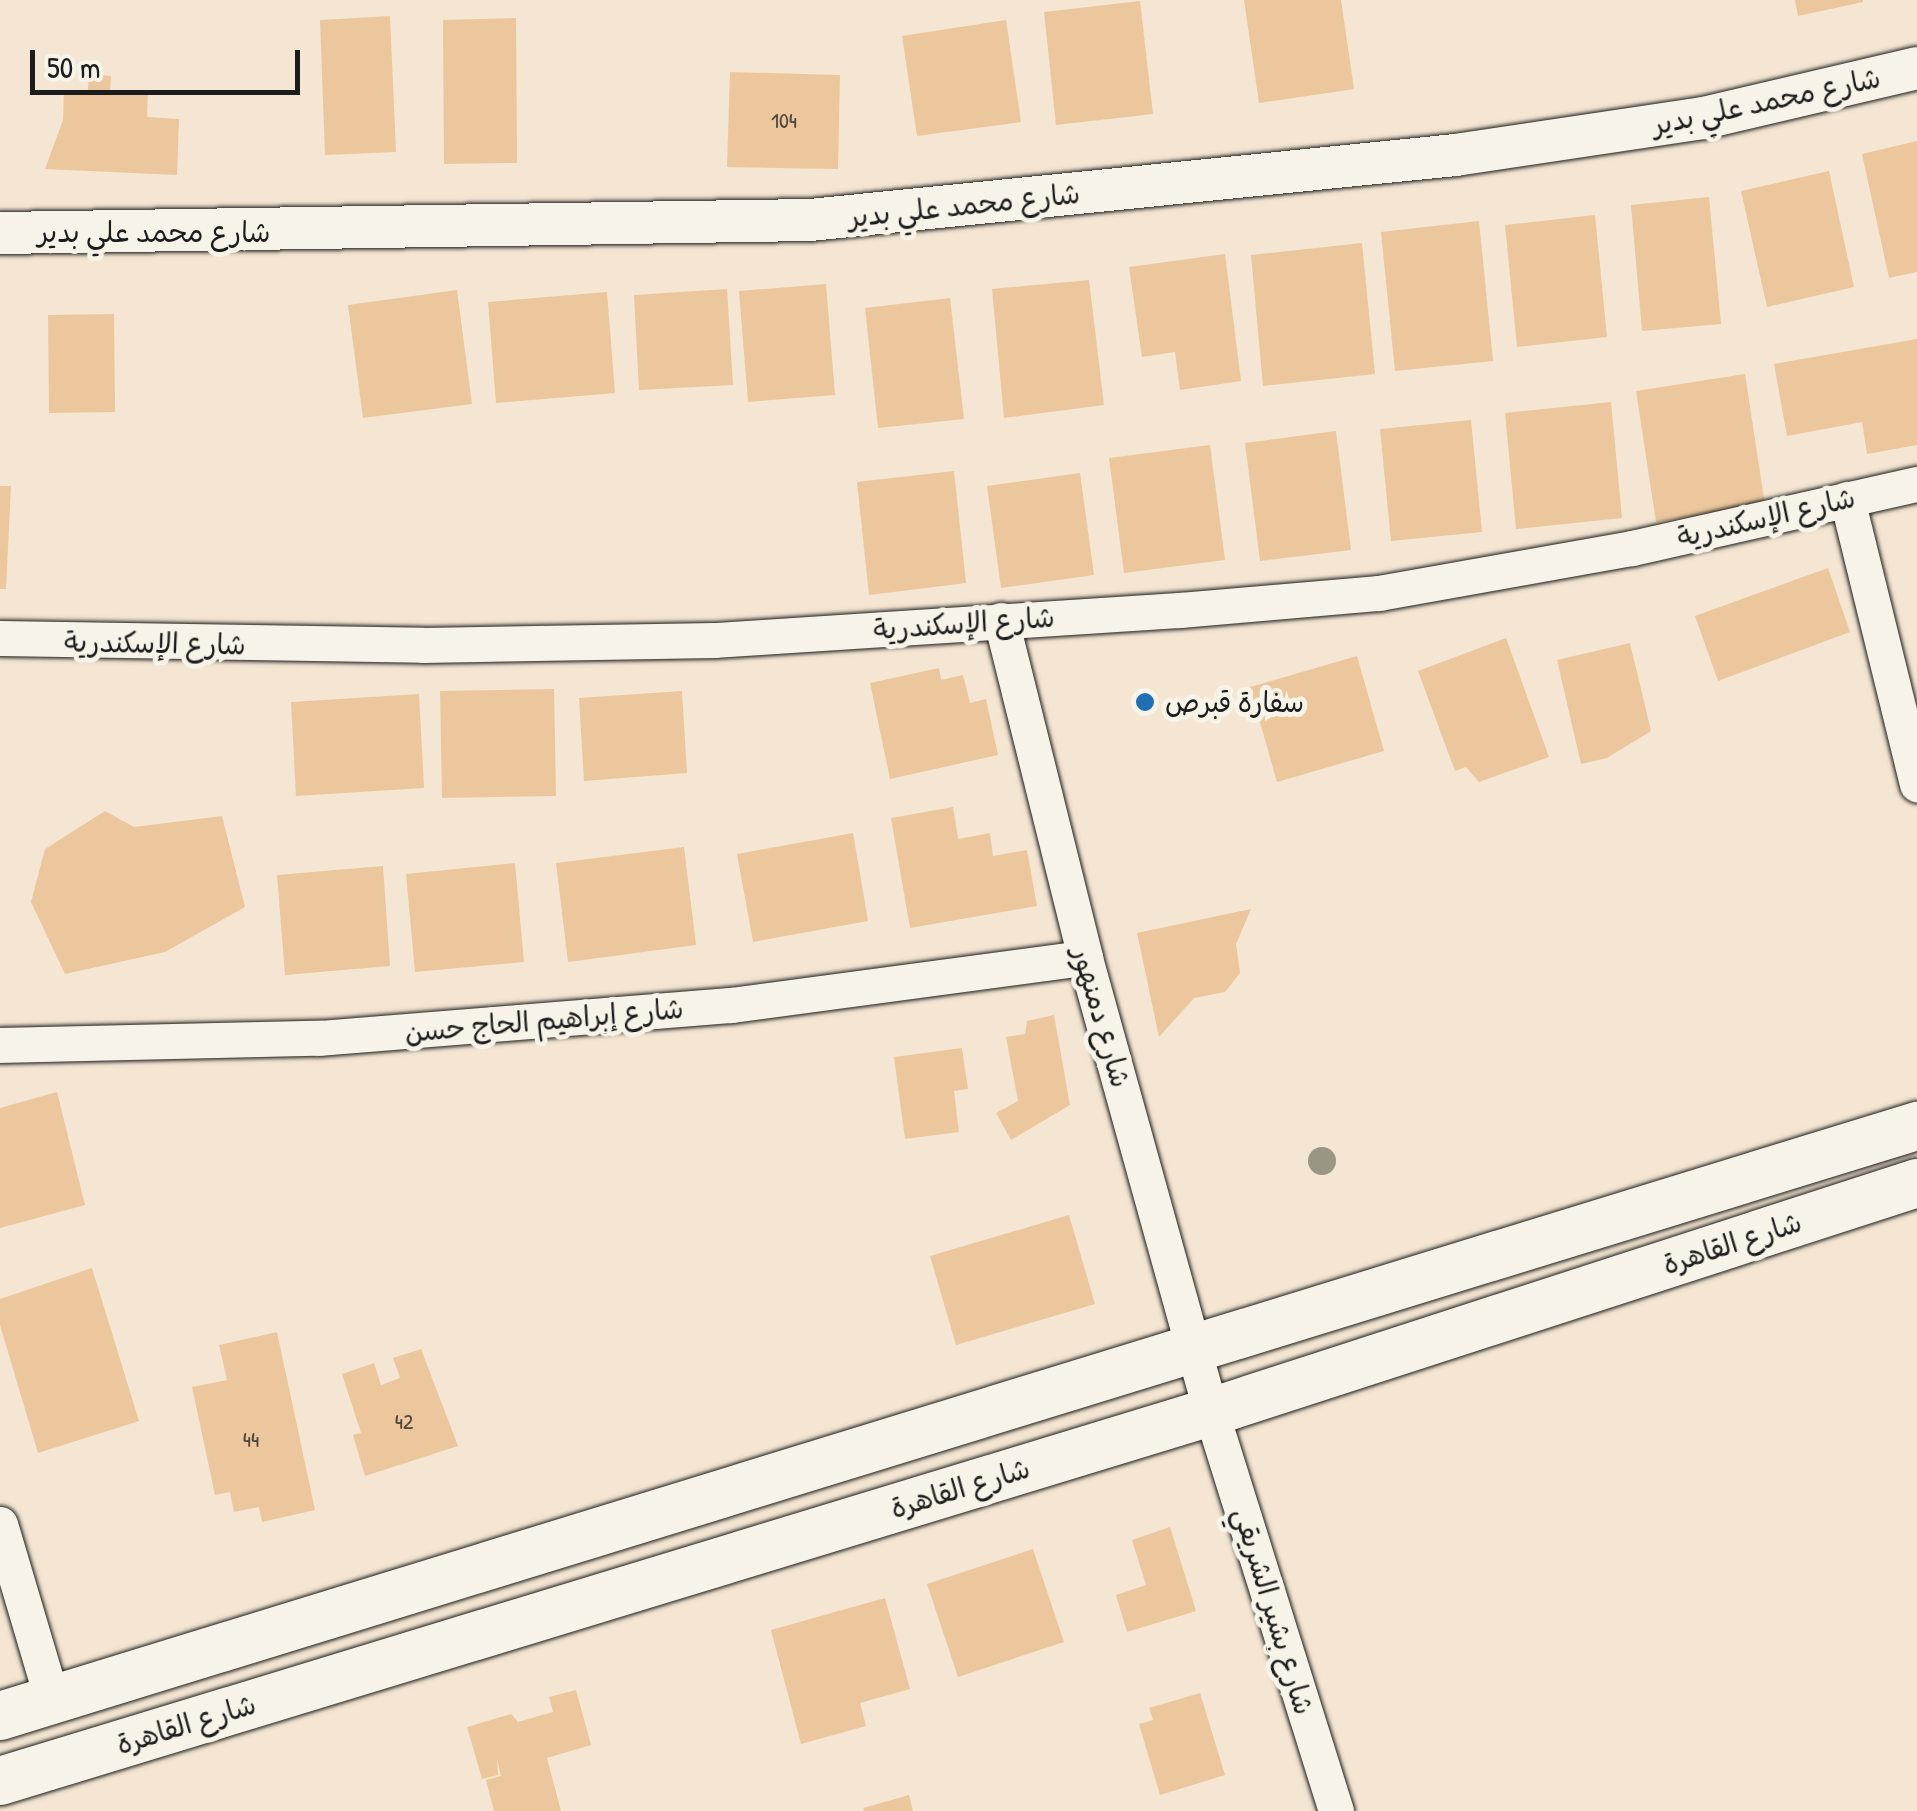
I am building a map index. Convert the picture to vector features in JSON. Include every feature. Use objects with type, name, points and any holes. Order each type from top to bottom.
[{"type":"main road","name":"شارع القاهرة","points":[[0,1716],[1197,1351],[1917,1126]]},
{"type":"main road","name":"شارع القاهرة","points":[[0,1781],[1211,1412],[1917,1183]]},
{"type":"street","name":"شارع محمد علي بدير","points":[[0,233],[810,220],[1456,154],[1704,118],[1917,68]]},
{"type":"street","name":"شارع الإسكندرية","points":[[0,638],[423,645],[715,640],[1380,593],[1632,548],[1917,484]]},
{"type":"street","points":[[1846,499],[1917,785]]},
{"type":"street","name":"شارع دمنهور","points":[[1001,620],[1085,958],[1211,1412]]},
{"type":"street","name":"شارع إبراهيم الحاج حسن","points":[[0,1045],[318,1038],[732,1005],[1085,958]]},
{"type":"street","name":"شارع بشير الشريقي","points":[[1211,1412],[1336,1811]]},
{"type":"street","points":[[0,1524],[52,1700]]},
{"type":"building","points":[[1244,0],[1341,0],[1354,89],[1259,103]]},
{"type":"building","points":[[1795,0],[1863,0],[1863,2],[1798,16]]},
{"type":"building","points":[[1140,1],[1153,114],[1056,125],[1044,12]]},
{"type":"building","points":[[390,16],[396,152],[325,155],[320,20]]},
{"type":"building","points":[[516,18],[517,163],[444,164],[443,20]]},
{"type":"building","points":[[1006,20],[1021,122],[917,136],[902,36]]},
{"type":"building","points":[[730,72],[840,75],[838,169],[727,167]]},
{"type":"building","points":[[89,74],[111,76],[110,90],[148,91],[147,117],[179,119],[177,175],[45,169],[63,120],[64,90],[88,91]]},
{"type":"building","points":[[1917,141],[1917,272],[1889,278],[1862,154]]},
{"type":"building","points":[[1829,171],[1854,287],[1767,307],[1741,191]]},
{"type":"building","points":[[1709,197],[1721,324],[1642,331],[1631,205]]},
{"type":"building","points":[[1595,215],[1607,337],[1517,347],[1505,225]]},
{"type":"building","points":[[1479,221],[1493,361],[1395,371],[1381,232]]},
{"type":"building","points":[[1362,243],[1375,374],[1263,386],[1251,255]]},
{"type":"building","points":[[1225,254],[1241,381],[1180,390],[1175,352],[1142,357],[1129,267]]},
{"type":"building","points":[[1089,280],[1104,405],[1004,418],[992,289]]},
{"type":"building","points":[[826,284],[835,395],[748,402],[739,291]]},
{"type":"building","points":[[727,289],[733,385],[639,390],[634,295]]},
{"type":"building","points":[[457,290],[472,404],[363,418],[348,305]]},
{"type":"building","points":[[607,292],[615,393],[496,403],[488,302]]},
{"type":"building","points":[[950,298],[964,419],[878,428],[865,308]]},
{"type":"building","points":[[114,314],[115,412],[49,413],[48,315]]},
{"type":"building","points":[[1917,339],[1917,445],[1867,454],[1862,422],[1787,436],[1774,364]]},
{"type":"building","points":[[1745,374],[1765,505],[1656,522],[1636,391]]},
{"type":"building","points":[[1611,402],[1622,518],[1516,529],[1505,413]]},
{"type":"building","points":[[1471,420],[1482,532],[1391,541],[1380,429]]},
{"type":"building","points":[[1336,431],[1351,550],[1260,561],[1245,443]]},
{"type":"building","points":[[1210,445],[1225,560],[1124,573],[1109,458]]},
{"type":"building","points":[[954,471],[966,583],[869,595],[857,482]]},
{"type":"building","points":[[1080,473],[1094,575],[1001,588],[987,486]]},
{"type":"building","points":[[0,486],[11,486],[6,589],[0,589]]},
{"type":"building","points":[[1828,568],[1850,632],[1718,681],[1695,616]]},
{"type":"building","points":[[1506,638],[1549,757],[1479,782],[1466,767],[1455,771],[1418,671]]},
{"type":"building","points":[[1630,643],[1651,731],[1607,758],[1581,764],[1557,660]]},
{"type":"building","points":[[1357,656],[1384,751],[1277,782],[1250,687]]},
{"type":"building","points":[[939,668],[941,680],[963,675],[970,703],[986,699],[998,755],[890,779],[870,683]]},
{"type":"building","points":[[554,689],[556,796],[442,798],[440,691]]},
{"type":"building","points":[[682,691],[687,773],[584,781],[579,698]]},
{"type":"building","points":[[419,694],[424,788],[296,796],[291,702]]},
{"type":"building","points":[[953,807],[958,839],[990,833],[993,856],[1027,850],[1037,906],[910,928],[891,818]]},
{"type":"building","points":[[105,811],[134,827],[222,816],[245,907],[165,952],[65,974],[31,902],[45,849]]},
{"type":"building","points":[[853,833],[868,921],[753,942],[737,854]]},
{"type":"building","points":[[684,847],[696,945],[568,962],[556,863]]},
{"type":"building","points":[[515,863],[524,962],[415,972],[406,874]]},
{"type":"building","points":[[383,866],[390,966],[285,975],[277,875]]},
{"type":"building","points":[[1251,909],[1236,944],[1240,973],[1225,992],[1194,998],[1159,1037],[1137,933]]},
{"type":"building","points":[[1054,1015],[1070,1105],[1011,1140],[996,1113],[1018,1101],[1006,1037],[1025,1034],[1027,1021]]},
{"type":"building","points":[[962,1048],[968,1089],[954,1091],[959,1132],[905,1139],[894,1057]]},
{"type":"building","points":[[57,1092],[85,1205],[0,1228],[0,1108]]},
{"type":"building","points":[[1069,1215],[1095,1304],[956,1345],[930,1256]]},
{"type":"building","points":[[92,1268],[139,1421],[38,1453],[0,1325],[0,1299]]},
{"type":"building","points":[[277,1332],[315,1510],[262,1522],[259,1507],[234,1512],[230,1492],[215,1495],[192,1387],[227,1380],[219,1345]]},
{"type":"building","points":[[421,1349],[458,1446],[365,1476],[353,1435],[361,1433],[342,1374],[374,1363],[381,1385],[400,1378],[393,1358]]},
{"type":"building","points":[[1170,1527],[1196,1611],[1127,1632],[1116,1595],[1146,1585],[1132,1540]]},
{"type":"building","points":[[1033,1549],[1064,1642],[958,1677],[927,1584]]},
{"type":"building","points":[[885,1598],[910,1689],[860,1703],[866,1726],[801,1744],[771,1630]]},
{"type":"building","points":[[576,1690],[591,1745],[547,1758],[561,1811],[494,1811],[486,1780],[501,1776],[497,1759],[498,1775],[482,1779],[467,1727],[511,1714],[518,1722],[553,1712],[549,1697]]},
{"type":"building","points":[[1200,1693],[1225,1775],[1160,1795],[1139,1724],[1153,1720],[1149,1708]]},
{"type":"building","points":[[909,1795],[913,1811],[863,1808]]},
{"type":"place","name":"سفارة قبرص","points":[[1145,702]]}]
